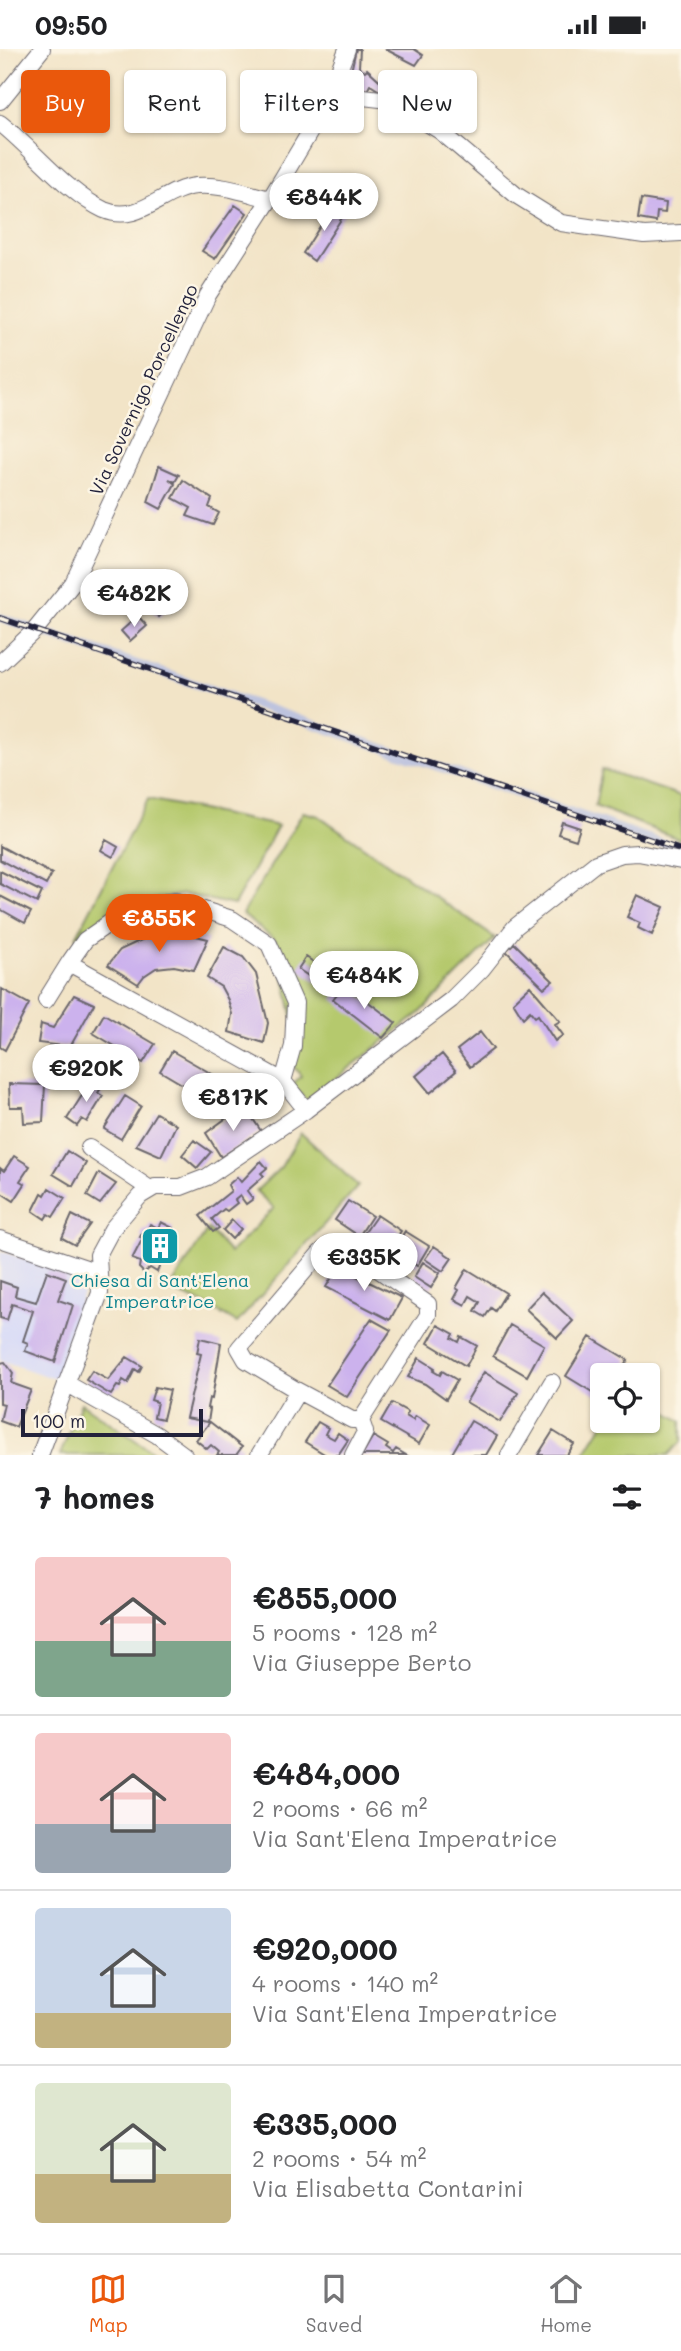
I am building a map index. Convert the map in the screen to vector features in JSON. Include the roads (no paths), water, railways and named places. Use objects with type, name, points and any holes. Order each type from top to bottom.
[{"type":"street","points":[[0,101],[42,49]]},
{"type":"street","name":"Via Sovernigo Porcellengo","points":[[340,70],[348,49]]},
{"type":"street","points":[[364,97],[389,100],[440,131],[516,195],[561,223],[644,235],[681,233]]},
{"type":"street","points":[[0,123],[80,194],[105,210],[125,214],[141,210],[193,186],[219,187],[270,199]]},
{"type":"street","name":"Via Sovernigo Porcellengo","points":[[0,663],[36,630],[73,583],[208,295],[309,133]]},
{"type":"street","points":[[89,1148],[150,1189],[181,1187],[207,1177],[306,1110],[451,1000],[482,969],[515,927],[596,863],[622,854],[638,853],[681,862]]},
{"type":"street","points":[[46,1000],[85,940],[131,908],[177,901],[233,919],[269,944],[295,1003],[293,1046],[283,1081]]},
{"type":"street","points":[[69,963],[283,1081],[306,1110]]},
{"type":"street","points":[[40,1455],[100,1293],[98,1255],[112,1229],[150,1189]]},
{"type":"street","points":[[0,1239],[97,1272]]},
{"type":"street","points":[[354,1455],[365,1433],[361,1420],[428,1315],[428,1304],[344,1246],[330,1245],[320,1253],[239,1348],[246,1360],[298,1391],[352,1420],[361,1420]]},
{"type":"street","points":[[509,1455],[552,1382]]},
{"type":"street","points":[[66,1384],[158,1435],[184,1455]]},
{"type":"street","points":[[259,1455],[298,1391]]},
{"type":"railway","points":[[0,618],[681,850]]},
{"type":"place","name":"Chiesa di Sant'Elena Imperatrice","points":[[160,1246]]}]
